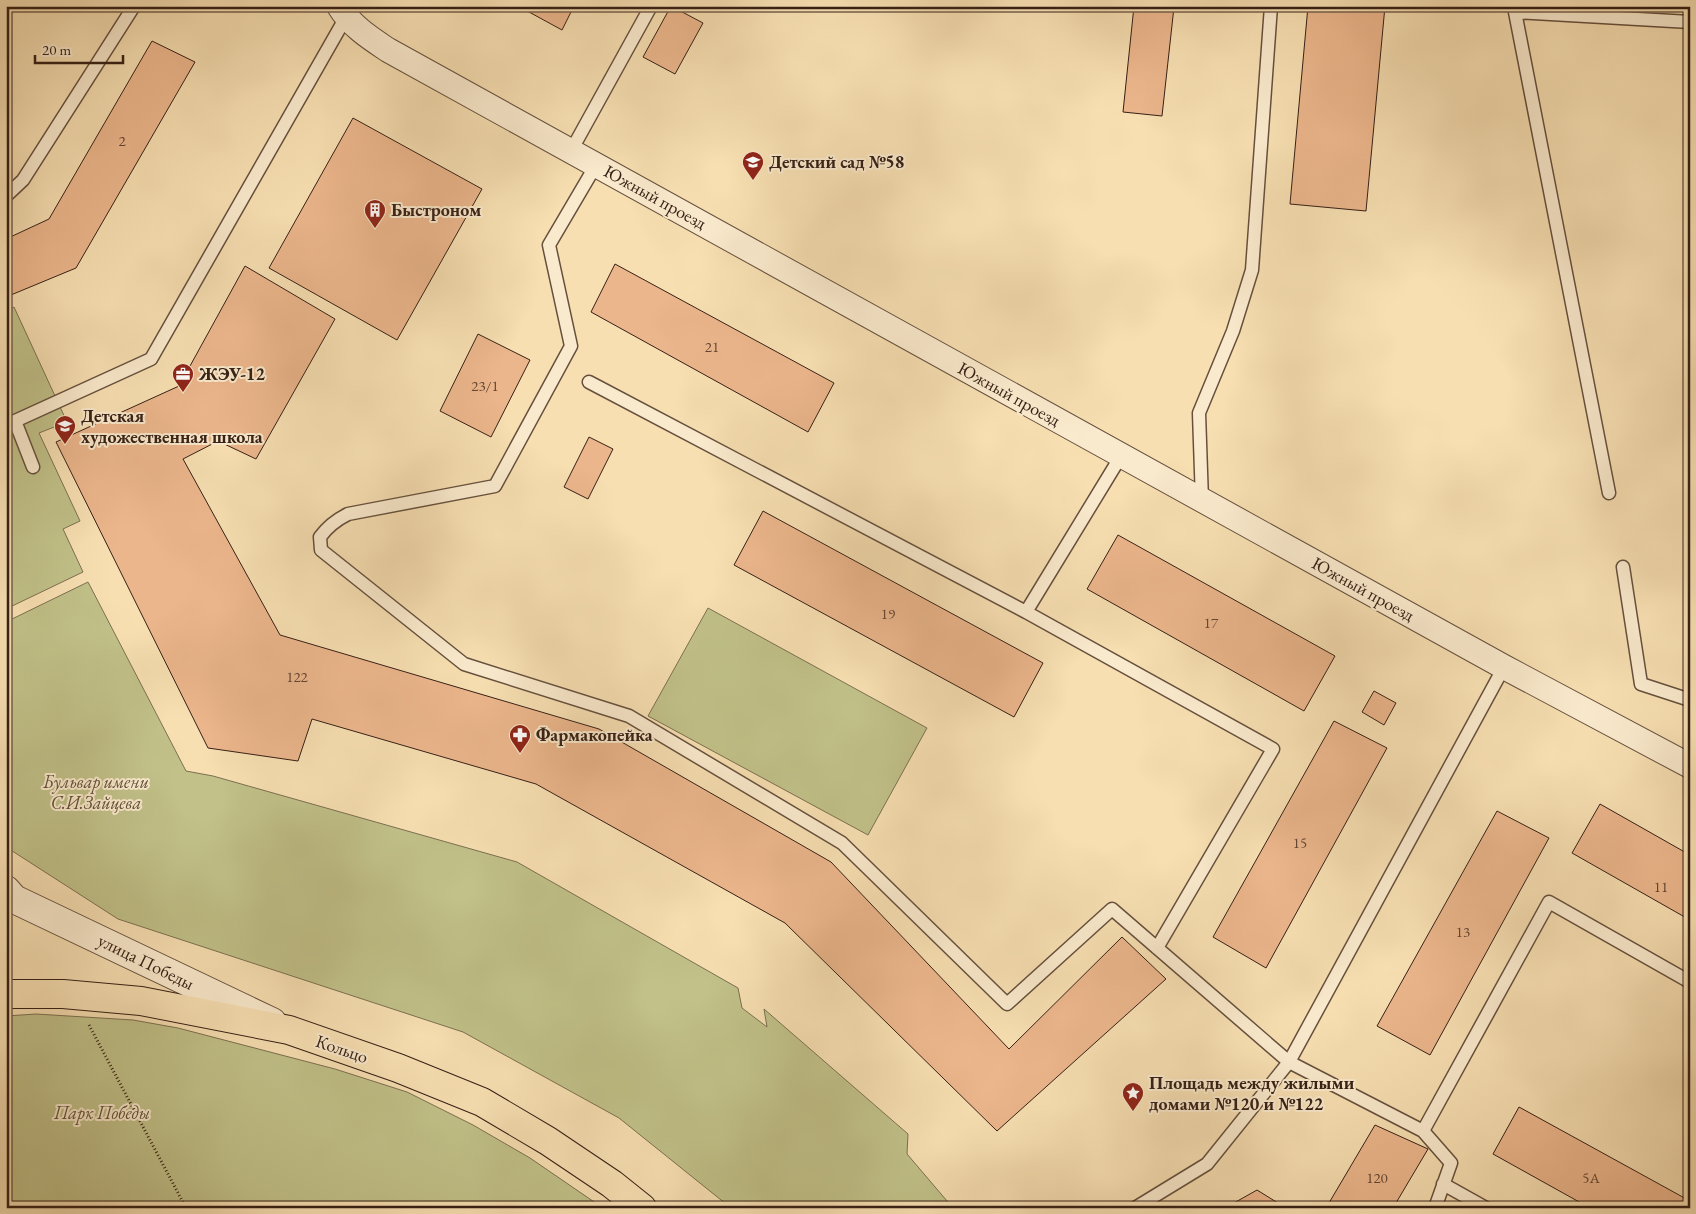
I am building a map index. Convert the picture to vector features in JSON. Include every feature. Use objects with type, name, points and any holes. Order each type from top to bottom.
[{"type":"main road","name":"Кольцо","points":[[6,994],[63,994],[141,1001],[289,1030],[398,1068],[482,1102],[548,1141],[612,1184],[642,1208]]},
{"type":"street","name":"Южный проезд","points":[[342,12],[366,35],[388,50],[1202,501],[1504,667],[1690,766]]},
{"type":"street","name":"улица Победы","points":[[6,890],[14,899],[289,1030]]},
{"type":"lane","points":[[6,196],[23,180],[134,6]]},
{"type":"lane","points":[[571,151],[651,6]]},
{"type":"lane","points":[[1202,501],[1199,413],[1233,331],[1252,270],[1271,6]]},
{"type":"lane","points":[[1609,493],[1515,9],[1690,22]]},
{"type":"lane","points":[[33,467],[15,421],[151,359],[342,12]]},
{"type":"lane","points":[[596,165],[549,245],[571,346],[495,486],[348,514],[331,523],[324,530],[320,537],[322,550],[464,664],[629,716],[842,843],[1007,1004],[1112,908],[1289,1062],[1423,1131],[1451,1163],[1435,1208]]},
{"type":"lane","points":[[589,382],[1026,612],[1273,749],[1157,948]]},
{"type":"lane","points":[[1026,612],[1121,456]]},
{"type":"lane","points":[[1622,567],[1641,684],[1690,700]]},
{"type":"lane","points":[[1135,1208],[1206,1164],[1289,1062],[1504,667]]},
{"type":"lane","points":[[1423,1131],[1548,902],[1690,982]]},
{"type":"lane","points":[[1443,1184],[1486,1208]]},
{"type":"path","points":[[85,1018],[186,1208]]},
{"type":"green space","points":[[14,307],[67,422],[39,433],[80,521],[63,529],[83,572],[8,608],[6,606],[6,311]]},
{"type":"green space","name":"Бульвар имени С.И.Зайцева","points":[[88,582],[186,771],[213,776],[517,862],[738,988],[742,1008],[767,1027],[764,1009],[908,1134],[907,1154],[953,1208],[731,1208],[619,1118],[463,1032],[118,919],[6,847],[6,619],[10,620]]},
{"type":"green space","points":[[708,608],[927,728],[868,835],[648,716]]},
{"type":"green space","name":"Парк Победы","points":[[36,1014],[133,1020],[178,1028],[335,1069],[407,1092],[473,1125],[530,1158],[603,1208],[6,1208],[6,1016]]},
{"type":"building","points":[[518,6],[574,6],[562,30]]},
{"type":"building","points":[[671,6],[703,23],[675,74],[643,57]]},
{"type":"building","points":[[1134,6],[1174,7],[1162,116],[1123,112]]},
{"type":"building","points":[[1308,6],[1385,6],[1366,211],[1290,204]]},
{"type":"building","points":[[152,41],[195,62],[76,268],[6,297],[6,239],[49,219]]},
{"type":"building","name":"Быстроном","points":[[353,118],[482,189],[397,340],[269,268]]},
{"type":"building","points":[[615,264],[834,383],[808,432],[591,312]]},
{"type":"building","points":[[245,266],[335,319],[256,459],[218,441],[183,459],[280,635],[599,729],[831,862],[1009,1049],[1122,937],[1166,979],[997,1131],[785,923],[536,784],[312,719],[298,761],[208,748],[56,442],[179,386]]},
{"type":"building","points":[[478,334],[530,360],[491,437],[440,411]]},
{"type":"building","points":[[589,437],[613,449],[588,499],[564,487]]},
{"type":"building","points":[[763,511],[1043,663],[1014,717],[734,565]]},
{"type":"building","points":[[1118,535],[1335,656],[1304,711],[1087,589]]},
{"type":"building","points":[[1374,691],[1396,703],[1384,725],[1362,712]]},
{"type":"building","points":[[1334,721],[1387,748],[1266,968],[1213,937]]},
{"type":"building","points":[[1600,804],[1690,855],[1690,920],[1572,853]]},
{"type":"building","points":[[1497,811],[1549,838],[1430,1055],[1377,1026]]},
{"type":"building","points":[[1519,1107],[1690,1201],[1690,1208],[1590,1208],[1493,1154]]},
{"type":"building","points":[[1375,1125],[1428,1149],[1393,1208],[1326,1208]]},
{"type":"building","points":[[1257,1190],[1286,1208],[1225,1208]]},
{"type":"place","name":"Детский сад №58","points":[[753,181]]},
{"type":"place","name":"Быстроном","points":[[375,229]]},
{"type":"place","name":"ЖЭУ-12","points":[[183,393]]},
{"type":"place","name":"Детская художественная школа","points":[[65,445]]},
{"type":"place","name":"Фармакопейка","points":[[520,754]]},
{"type":"place","name":"Площадь между жилыми домами №120 и №122","points":[[1133,1112]]}]
